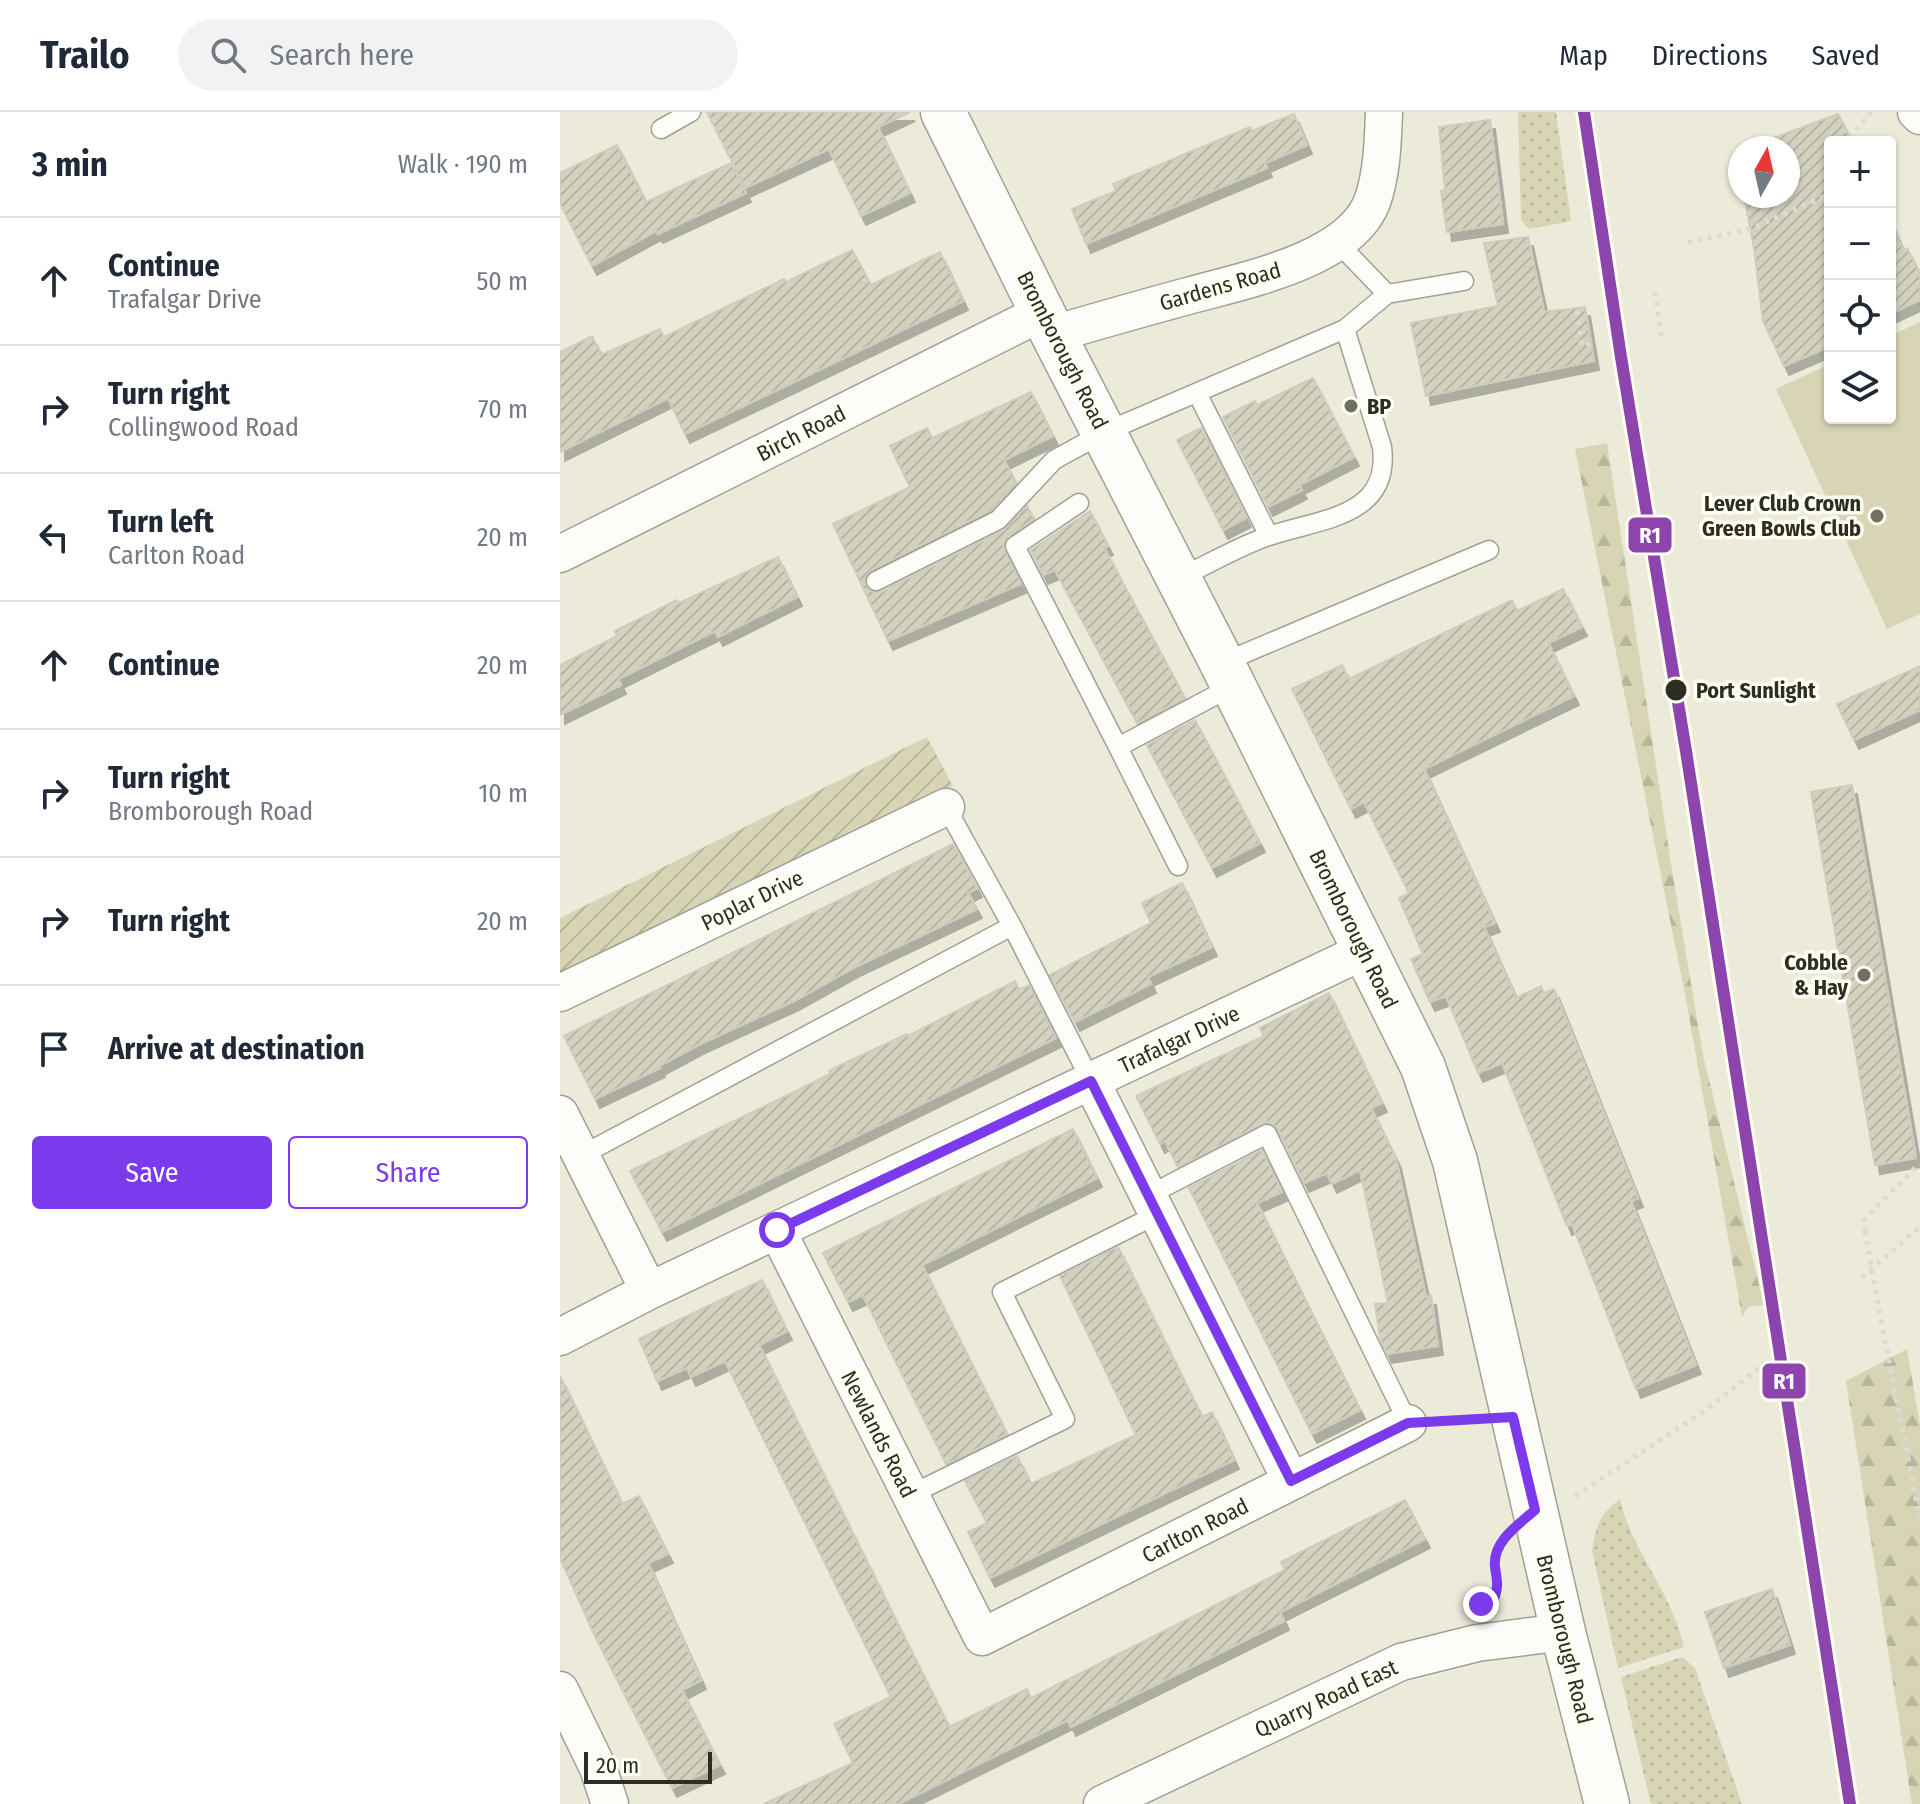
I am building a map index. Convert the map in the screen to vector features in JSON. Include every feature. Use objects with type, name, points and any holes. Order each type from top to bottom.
[{"type":"street","name":"Bromborough Road","points":[[943,112],[1423,1067],[1455,1161],[1563,1632],[1607,1804]]},
{"type":"street","name":"Gardens Road","points":[[1048,323],[1278,272],[1337,242],[1355,227],[1371,204],[1383,150],[1384,112]]},
{"type":"street","name":"Birch Road","points":[[560,554],[1048,323]]},
{"type":"street","name":"Poplar Drive","points":[[560,993],[946,807]]},
{"type":"street","name":"Trafalgar Drive","points":[[560,1337],[649,1291],[1366,950]]},
{"type":"street","points":[[1091,1081],[1291,1481]]},
{"type":"street","points":[[561,1117],[649,1291]]},
{"type":"street","name":"Newlands Road","points":[[777,1230],[982,1637]]},
{"type":"street","name":"Carlton Road","points":[[982,1637],[1408,1423]]},
{"type":"street","name":"Quarry Road East","points":[[1102,1804],[1401,1662],[1458,1647],[1563,1632]]},
{"type":"street","points":[[560,1690],[598,1768],[610,1804]]},
{"type":"lane","points":[[661,129],[691,112]]},
{"type":"lane","points":[[1337,242],[1387,294]]},
{"type":"lane","points":[[876,581],[998,520],[1054,460],[1105,432],[1345,329],[1387,294],[1464,281]]},
{"type":"lane","points":[[1179,578],[1269,536],[1328,521],[1367,500],[1379,486],[1385,467],[1382,447],[1345,329]]},
{"type":"lane","points":[[1197,393],[1269,536]]},
{"type":"lane","points":[[1079,503],[1015,546],[1178,866]]},
{"type":"lane","points":[[1118,747],[1228,675],[1489,550]]},
{"type":"lane","points":[[946,807],[1012,926],[1091,1081]]},
{"type":"lane","points":[[582,1155],[1012,926]]},
{"type":"lane","points":[[910,1495],[1065,1419],[1002,1292],[1267,1134],[1408,1423]]},
{"type":"path","points":[[1851,136],[1871,112]]},
{"type":"path","points":[[1688,242],[1750,229],[1824,197]]},
{"type":"path","points":[[1655,292],[1662,341]]},
{"type":"path","points":[[1577,311],[1582,346],[1591,344]]},
{"type":"path","points":[[1918,1165],[1864,1220],[1920,1519]]},
{"type":"path","points":[[1862,1277],[1920,1227]]},
{"type":"path","points":[[1458,1647],[1455,1624],[1458,1615],[1494,1599],[1500,1584],[1494,1564],[1503,1538],[1535,1510],[1580,1494],[1703,1412],[1765,1363]]},
{"type":"path","points":[[1408,1423],[1513,1417]]},
{"type":"green space","points":[[1518,112],[1556,112],[1571,221],[1529,229],[1521,220]]},
{"type":"green space","name":"Lever Club Crown Green Bowls Club","points":[[1920,322],[1920,614],[1887,629],[1776,389],[1824,367],[1824,424],[1896,424],[1896,333]]},
{"type":"green space","points":[[1607,443],[1703,1055],[1764,1305],[1748,1307],[1742,1317],[1686,999],[1575,449]]},
{"type":"green space","points":[[927,737],[953,786],[560,978],[560,918]]},
{"type":"green space","points":[[1907,1349],[1920,1425],[1920,1804],[1912,1804],[1846,1381]]},
{"type":"green space","points":[[1620,1499],[1634,1537],[1671,1609],[1684,1647],[1618,1668],[1592,1551],[1600,1522]]},
{"type":"green space","points":[[1682,1657],[1695,1668],[1742,1804],[1653,1804],[1650,1801],[1621,1677]]},
{"type":"building","points":[[707,112],[910,112],[878,127],[910,193],[861,216],[829,149],[745,188]]},
{"type":"building","points":[[1294,114],[1307,145],[1265,163],[1267,168],[1086,244],[1072,209],[1116,191],[1113,184],[1250,127],[1252,131]]},
{"type":"building","points":[[1838,114],[1849,136],[1824,136],[1824,349],[1784,366],[1763,321],[1746,208],[1800,208],[1800,136],[1779,136]]},
{"type":"building","points":[[1490,120],[1503,224],[1447,232],[1441,191],[1445,190],[1439,127]]},
{"type":"building","points":[[617,145],[646,202],[731,163],[746,193],[658,234],[656,231],[592,266],[560,203],[560,173]]},
{"type":"building","points":[[1896,234],[1920,274],[1920,300],[1896,311]]},
{"type":"building","points":[[1528,237],[1544,312],[1585,307],[1594,361],[1426,396],[1411,323],[1498,306],[1484,243]]},
{"type":"building","points":[[852,250],[871,285],[940,252],[963,301],[685,434],[668,398],[560,452],[560,352],[592,336],[601,355],[660,329],[664,337]]},
{"type":"building","points":[[1313,378],[1354,457],[1299,485],[1302,490],[1268,507],[1223,417],[1255,401],[1257,405]]},
{"type":"building","points":[[1031,392],[1053,436],[1004,460],[1016,483],[991,510],[871,570],[864,581],[870,591],[881,592],[1003,531],[1027,506],[1034,519],[1008,536],[1003,545],[1021,584],[888,641],[833,524],[910,487],[890,446],[927,428],[932,438]]},
{"type":"building","points":[[1201,428],[1246,518],[1223,530],[1177,440]]},
{"type":"building","points":[[1090,511],[1108,546],[1104,548],[1185,698],[1137,723],[1055,570],[1043,575],[1031,550]]},
{"type":"building","points":[[778,557],[797,597],[718,637],[715,631],[666,655],[618,679],[621,685],[560,715],[560,665],[617,636],[615,631],[677,600],[679,603]]},
{"type":"building","points":[[1563,589],[1582,627],[1548,643],[1574,696],[1424,769],[1495,923],[1484,927],[1516,998],[1541,986],[1544,993],[1554,989],[1638,1198],[1631,1201],[1696,1365],[1636,1389],[1572,1224],[1567,1226],[1502,1063],[1478,1073],[1446,996],[1430,1002],[1411,959],[1423,954],[1399,898],[1409,893],[1364,802],[1351,809],[1292,689],[1342,665],[1349,679],[1512,600],[1517,611]]},
{"type":"building","points":[[1920,666],[1920,710],[1854,740],[1837,704]]},
{"type":"building","points":[[1195,720],[1260,843],[1212,868],[1147,745]]},
{"type":"building","name":"Cobble & Hay","points":[[1852,785],[1916,1158],[1875,1165],[1811,792]]},
{"type":"building","points":[[953,844],[977,888],[968,893],[977,909],[857,966],[794,1001],[698,1045],[660,1068],[595,1099],[564,1036]]},
{"type":"building","points":[[1182,883],[1212,947],[1148,977],[1151,984],[1075,1022],[1050,975],[1151,923],[1142,903]]},
{"type":"building","points":[[1015,981],[1019,990],[1029,985],[1056,1038],[662,1232],[630,1171]]},
{"type":"building","points":[[1329,993],[1382,1103],[1371,1108],[1396,1159],[1426,1297],[1431,1296],[1438,1346],[1387,1354],[1380,1338],[1375,1304],[1388,1303],[1360,1170],[1332,1184],[1327,1173],[1304,1183],[1278,1129],[1267,1122],[1178,1167],[1165,1141],[1160,1144],[1136,1096],[1264,1036],[1260,1028]]},
{"type":"building","points":[[1073,1129],[1097,1178],[922,1265],[1007,1434],[946,1464],[863,1295],[848,1302],[823,1253]]},
{"type":"building","points":[[1262,1150],[1282,1192],[1257,1203],[1360,1410],[1312,1434],[1189,1188]]},
{"type":"building","points":[[1118,1247],[1202,1417],[1212,1412],[1234,1460],[990,1578],[968,1532],[987,1523],[965,1481],[1017,1456],[1031,1484],[1136,1435],[1060,1276]]},
{"type":"building","points":[[762,1280],[787,1331],[759,1345],[949,1727],[1027,1689],[1031,1698],[1285,1570],[1281,1562],[1405,1500],[1425,1539],[1280,1612],[1284,1621],[1071,1727],[1068,1720],[898,1804],[764,1804],[853,1763],[834,1724],[891,1697],[725,1361],[691,1377],[687,1368],[657,1381],[639,1339]]},
{"type":"building","points":[[560,1376],[622,1504],[639,1496],[668,1554],[648,1563],[701,1680],[682,1690],[720,1765],[672,1788],[594,1634],[560,1558]]},
{"type":"building","points":[[1772,1589],[1790,1645],[1724,1668],[1705,1612]]},
{"type":"transit line","name":"R1","points":[[1584,112],[1850,1804]]},
{"type":"place","name":"BP","points":[[1351,406]]},
{"type":"place","name":"Lever Club Crown Green Bowls Club","points":[[1877,516]]},
{"type":"place","name":"Port Sunlight","points":[[1676,690]]},
{"type":"place","name":"Cobble & Hay","points":[[1864,975]]},
{"type":"route","points":[[777,1230],[1091,1081],[1291,1481],[1408,1423],[1513,1417],[1535,1510],[1503,1538],[1494,1564],[1500,1584],[1494,1599],[1481,1604]]}]
